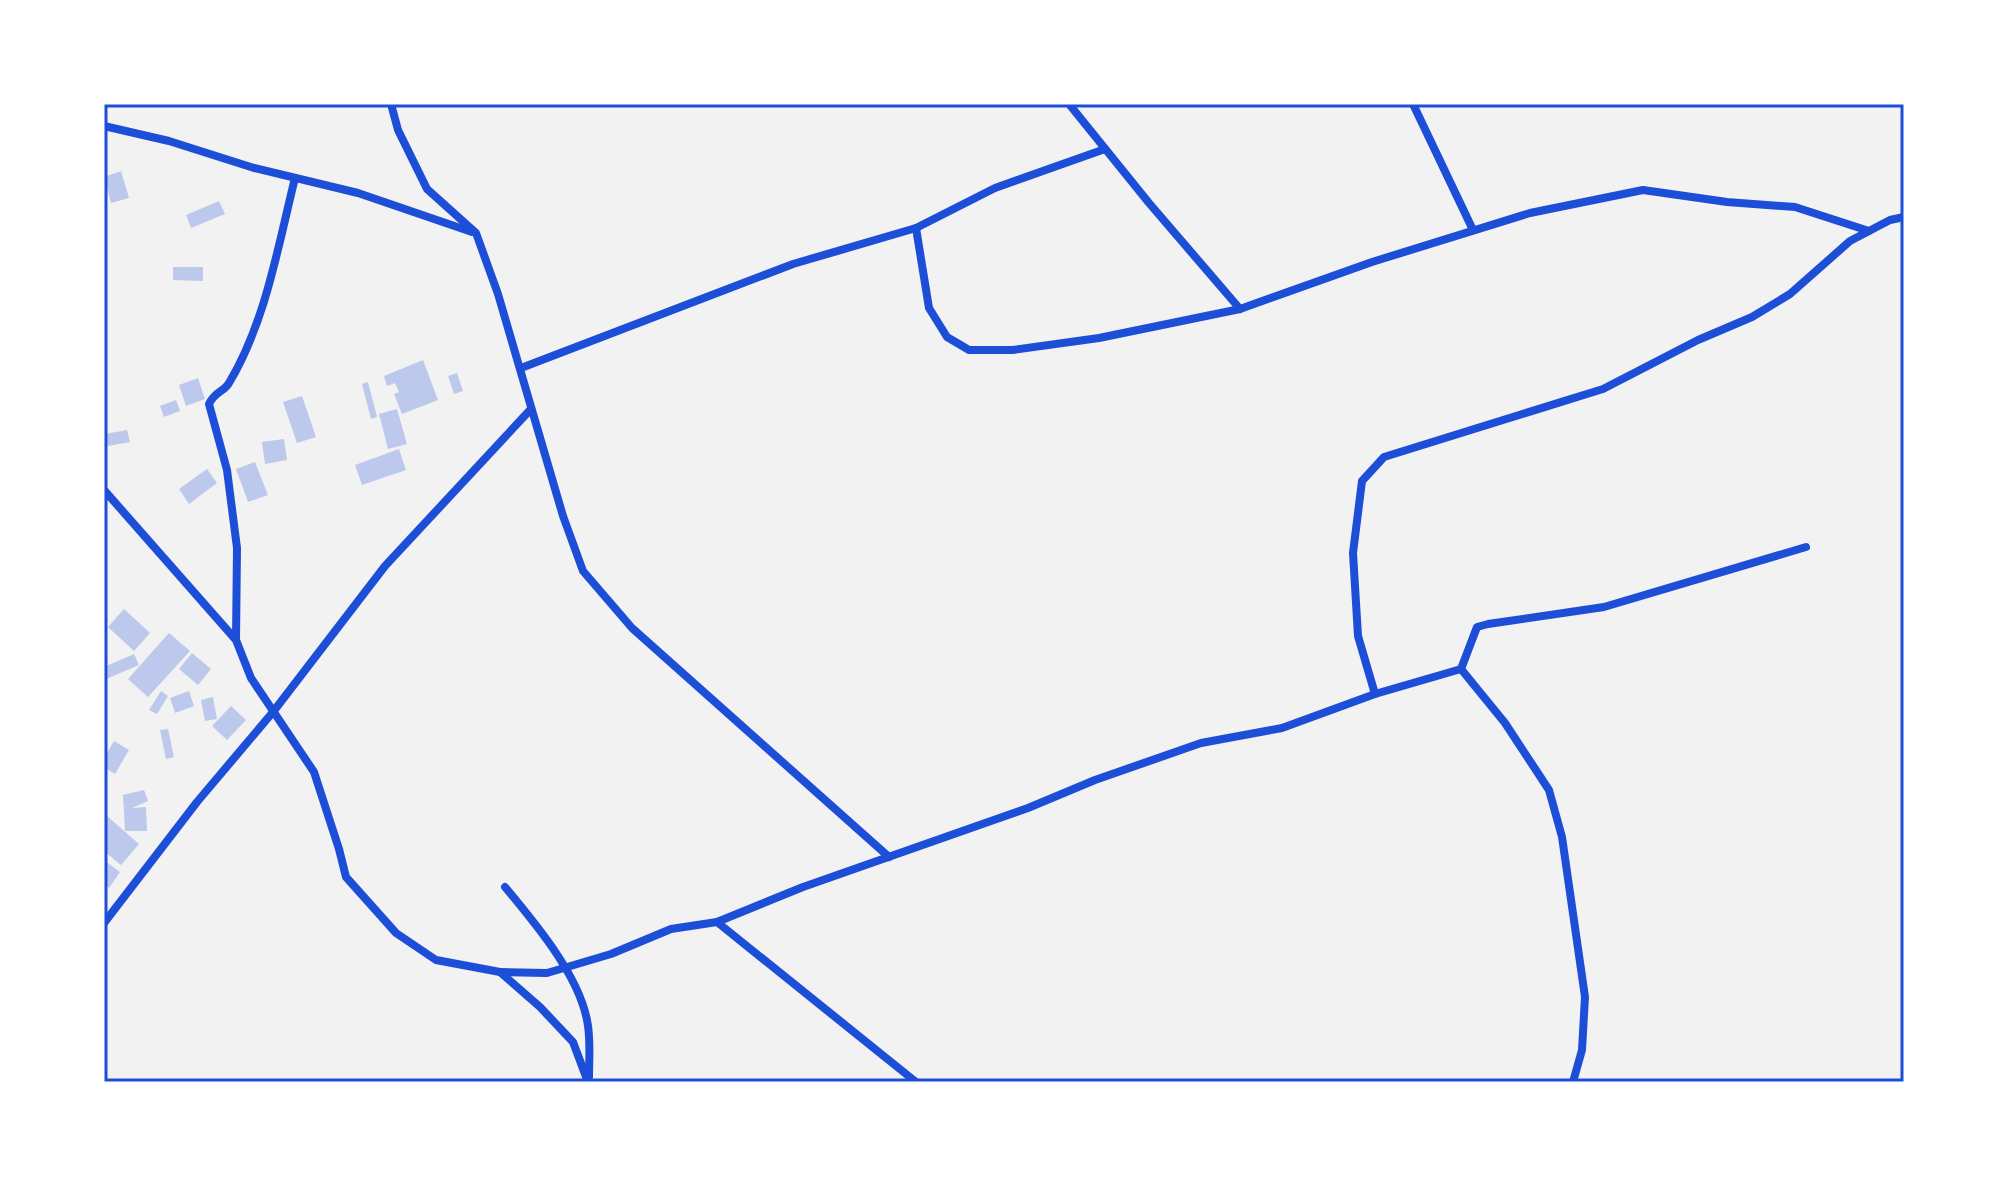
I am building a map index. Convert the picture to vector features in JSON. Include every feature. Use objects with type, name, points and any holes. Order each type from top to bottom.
[{"type":"street","points":[[391,104],[398,130],[427,189],[476,233],[521,368],[563,516],[583,571],[632,628],[889,857]]},
{"type":"street","points":[[1069,104],[1240,309]]},
{"type":"street","points":[[1413,104],[1473,230]]},
{"type":"street","points":[[104,126],[358,193],[476,233]]},
{"type":"street","points":[[521,368],[793,264],[916,228],[995,188],[1105,149]]},
{"type":"street","points":[[236,640],[236,535],[227,470],[209,404],[214,394],[228,387],[259,317],[295,178]]},
{"type":"street","points":[[916,228],[929,308],[947,337],[969,350],[1013,350],[1099,338],[1240,309],[1372,262],[1530,213],[1643,190],[1727,202],[1795,207],[1869,231]]},
{"type":"street","points":[[1375,694],[1358,636],[1353,553],[1362,481],[1384,457],[1603,389],[1698,340],[1752,317],[1790,294],[1850,241],[1890,220],[1904,217]]},
{"type":"street","points":[[104,923],[385,566],[531,409]]},
{"type":"street","points":[[104,490],[236,640],[251,678],[314,772],[346,877],[396,933],[436,960],[500,972],[547,973],[611,954],[671,929],[717,922],[803,887],[1201,743],[1282,728],[1375,694],[1461,669]]},
{"type":"street","points":[[1461,669],[1477,627],[1604,607],[1806,547]]},
{"type":"street","points":[[1461,669],[1505,723],[1549,790],[1562,837],[1585,997],[1582,1050],[1573,1082]]},
{"type":"street","points":[[505,887],[535,924],[571,980],[587,1020],[589,1082]]},
{"type":"street","points":[[717,922],[916,1082]]},
{"type":"street","points":[[500,972],[540,1007],[573,1042],[589,1082]]},
{"type":"building","points":[[121,171],[129,198],[111,203],[104,177]]},
{"type":"building","points":[[219,201],[225,214],[191,228],[186,215]]},
{"type":"building","points":[[173,267],[203,267],[203,281],[173,280]]},
{"type":"building","points":[[423,360],[438,400],[402,414],[394,394],[399,392],[395,383],[387,386],[384,376]]},
{"type":"building","points":[[457,373],[463,391],[454,394],[448,376]]},
{"type":"building","points":[[198,378],[205,399],[186,406],[179,385]]},
{"type":"building","points":[[368,382],[377,417],[371,419],[362,384]]},
{"type":"building","points":[[302,396],[316,437],[297,443],[283,402]]},
{"type":"building","points":[[176,400],[180,411],[164,417],[160,406]]},
{"type":"building","points":[[397,409],[407,444],[388,449],[379,414]]},
{"type":"building","points":[[127,430],[130,442],[108,446],[105,434]]},
{"type":"building","points":[[284,439],[287,460],[265,464],[262,442]]},
{"type":"building","points":[[399,449],[406,470],[362,485],[355,465]]},
{"type":"building","points":[[255,462],[268,495],[248,502],[236,469]]},
{"type":"building","points":[[207,469],[217,483],[189,504],[179,489]]},
{"type":"building","points":[[124,609],[150,633],[134,651],[108,627]]},
{"type":"building","points":[[169,633],[190,651],[148,697],[128,679]]},
{"type":"building","points":[[192,653],[211,669],[198,685],[179,669]]},
{"type":"building","points":[[134,654],[139,665],[104,680],[104,667]]},
{"type":"building","points":[[161,691],[168,696],[157,714],[149,710]]},
{"type":"building","points":[[189,691],[194,706],[175,713],[170,698]]},
{"type":"building","points":[[213,697],[217,719],[205,721],[201,700]]},
{"type":"building","points":[[231,706],[246,720],[227,740],[212,726]]},
{"type":"building","points":[[168,729],[174,757],[166,759],[160,730]]},
{"type":"building","points":[[114,741],[129,750],[115,774],[104,767],[104,758]]},
{"type":"building","points":[[144,790],[148,801],[132,808],[146,807],[147,831],[125,831],[123,795]]},
{"type":"building","points":[[107,816],[139,844],[121,865],[104,851],[104,820]]},
{"type":"building","points":[[105,861],[120,872],[109,888],[104,884]]}]
